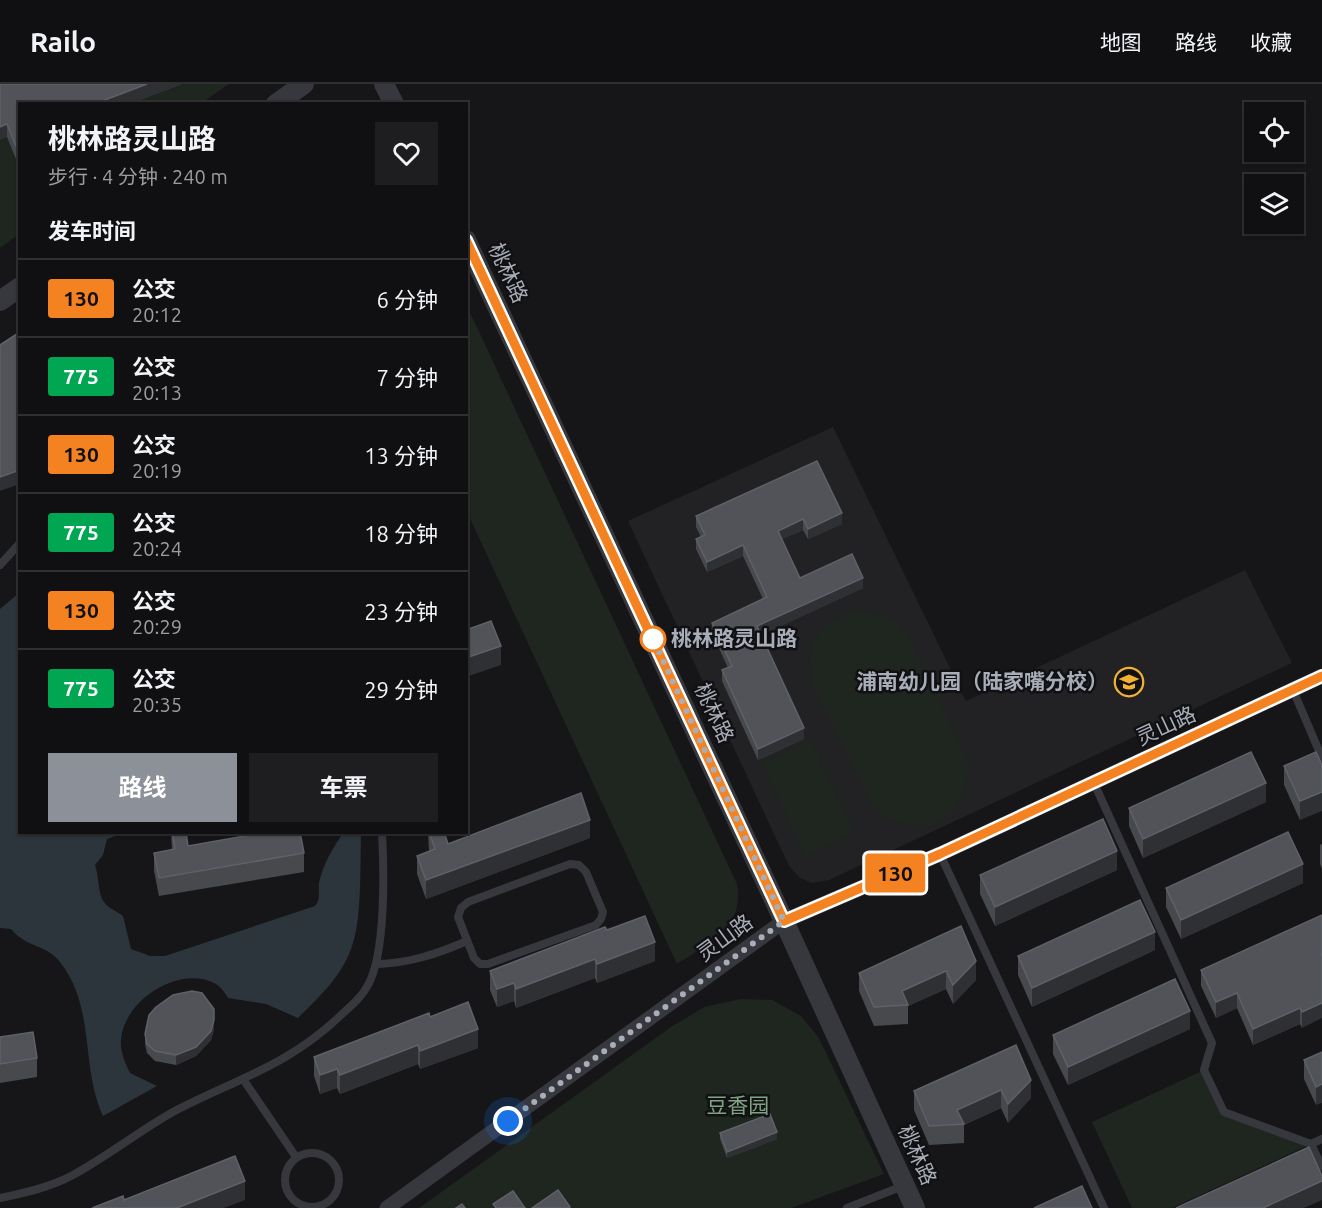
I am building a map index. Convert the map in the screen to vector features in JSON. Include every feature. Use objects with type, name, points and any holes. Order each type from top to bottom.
[{"type":"street","points":[[279,102],[304,84]]},
{"type":"street","points":[[384,84],[393,102]]},
{"type":"street","name":"桃林路","points":[[468,244],[784,921],[915,1208]]},
{"type":"street","points":[[0,301],[18,288]]},
{"type":"street","name":"灵山路","points":[[387,1208],[784,921],[940,854],[1322,676]]},
{"type":"lane","points":[[0,565],[18,545]]},
{"type":"lane","points":[[1293,690],[1322,758]]},
{"type":"lane","points":[[1094,783],[1212,1043],[1203,1070],[1224,1112],[1311,1144],[1322,1167]]},
{"type":"lane","points":[[0,1198],[46,1186],[73,1175],[172,1113],[270,1068],[323,1033],[355,1002],[368,985],[377,964],[384,867],[382,834]]},
{"type":"lane","points":[[940,854],[1104,1208]]},
{"type":"lane","points":[[570,864],[579,865],[586,872],[603,912],[596,925],[488,964],[480,964],[474,958],[467,941],[458,917],[461,908],[468,902],[570,864]]},
{"type":"lane","points":[[377,964],[403,963],[434,955],[467,941]]},
{"type":"lane","points":[[243,1079],[296,1157]]},
{"type":"lane","points":[[1311,1144],[1322,1139]]},
{"type":"lane","points":[[314,1152],[331,1160],[340,1176],[332,1205],[313,1207],[297,1202],[290,1196],[286,1188],[286,1171],[296,1157],[314,1152]]},
{"type":"lane","points":[[847,1208],[904,1186]]},
{"type":"shaded area","points":[[833,427],[966,701],[1245,570],[1292,663],[829,880],[812,883],[800,878],[789,866],[628,521]]},
{"type":"shaded area","points":[[18,594],[18,834],[120,834],[107,839],[103,855],[95,865],[102,899],[123,916],[131,949],[150,956],[165,956],[315,906],[319,898],[319,883],[323,869],[339,839],[342,834],[361,835],[360,894],[355,938],[341,969],[321,994],[298,1018],[266,1004],[228,998],[218,985],[201,979],[185,979],[168,983],[153,991],[129,1016],[123,1030],[121,1046],[130,1073],[157,1086],[103,1116],[96,1097],[79,998],[71,980],[54,956],[24,940],[11,929],[0,928],[0,609]]},
{"type":"green space","points":[[0,84],[229,84],[202,102],[18,102],[18,235],[0,248]]},
{"type":"green space","points":[[468,308],[737,884],[738,899],[730,923],[712,941],[677,964],[468,514]]},
{"type":"green space","points":[[859,610],[884,616],[905,630],[968,760],[967,780],[962,797],[952,811],[940,820],[926,825],[910,825],[892,820],[875,809],[813,685],[810,658],[817,636],[833,620]]},
{"type":"green space","points":[[811,740],[855,833],[805,856],[762,763]]},
{"type":"green space","name":"豆香园","points":[[741,999],[772,1000],[801,1016],[819,1038],[884,1174],[791,1208],[419,1208],[671,1027],[704,1007]]},
{"type":"green space","points":[[1204,1070],[1224,1112],[1311,1144],[1172,1208],[1132,1208],[1092,1122]]},
{"type":"building","points":[[0,84],[147,84],[102,102],[18,102],[18,151],[7,124],[0,127]]},
{"type":"building","points":[[18,333],[18,471],[0,477],[0,345]]},
{"type":"building","points":[[817,461],[842,513],[808,529],[803,519],[778,531],[800,578],[852,554],[863,578],[757,626],[804,728],[758,749],[722,670],[732,666],[712,623],[767,597],[743,545],[707,562],[696,539],[705,535],[696,516]]},
{"type":"building","points":[[491,621],[501,646],[468,657],[468,629]]},
{"type":"building","points":[[1251,752],[1266,783],[1143,839],[1129,808]]},
{"type":"building","points":[[1316,752],[1322,765],[1322,792],[1300,801],[1284,766]]},
{"type":"building","points":[[581,793],[590,820],[426,880],[417,856],[435,849],[430,834],[445,834],[448,844]]},
{"type":"building","points":[[1103,819],[1117,851],[995,907],[980,875]]},
{"type":"building","points":[[1288,832],[1303,864],[1181,920],[1166,888]]},
{"type":"building","points":[[172,834],[186,834],[188,846],[257,834],[300,834],[304,853],[159,878],[154,853],[175,849]]},
{"type":"building","points":[[1140,900],[1155,932],[1032,988],[1018,956]]},
{"type":"building","points":[[1322,915],[1322,1003],[1302,1012],[1300,1008],[1253,1029],[1237,993],[1216,1002],[1201,970]]},
{"type":"building","points":[[645,916],[655,942],[597,964],[595,959],[516,989],[514,983],[497,989],[490,971],[605,927],[607,930]]},
{"type":"building","points":[[961,926],[976,961],[953,985],[946,971],[902,991],[908,1005],[874,1007],[859,973]]},
{"type":"building","points":[[1175,979],[1190,1011],[1068,1067],[1053,1035]]},
{"type":"building","points":[[192,991],[202,993],[214,1009],[211,1031],[196,1047],[176,1055],[155,1051],[147,1044],[145,1034],[149,1015],[173,995]]},
{"type":"building","points":[[468,1002],[478,1029],[420,1051],[418,1045],[340,1075],[337,1069],[320,1075],[314,1057],[429,1013],[430,1017]]},
{"type":"building","points":[[33,1032],[37,1058],[0,1064],[0,1037]]},
{"type":"building","points":[[1016,1045],[1031,1080],[1008,1104],[1001,1090],[957,1110],[964,1124],[929,1126],[914,1091]]},
{"type":"building","points":[[1322,1052],[1322,1084],[1316,1087],[1304,1060]]},
{"type":"building","points":[[770,1114],[777,1132],[727,1152],[720,1133]]},
{"type":"building","points":[[1309,1147],[1322,1181],[1263,1208],[1176,1208]]},
{"type":"building","points":[[235,1156],[245,1181],[177,1208],[92,1208],[123,1196],[124,1200]]},
{"type":"building","points":[[1082,1186],[1092,1208],[1034,1208]]},
{"type":"building","points":[[558,1190],[569,1208],[532,1208]]},
{"type":"building","points":[[513,1191],[525,1208],[496,1208],[493,1204]]},
{"type":"bus line","name":"130","points":[[468,244],[784,921],[940,854],[1322,676]]},
{"type":"place","name":"桃林路灵山路","points":[[653,639]]},
{"type":"place","name":"浦南幼儿园（陆家嘴分校）","points":[[1129,682]]},
{"type":"route","points":[[508,1121],[784,921],[653,639]]}]
